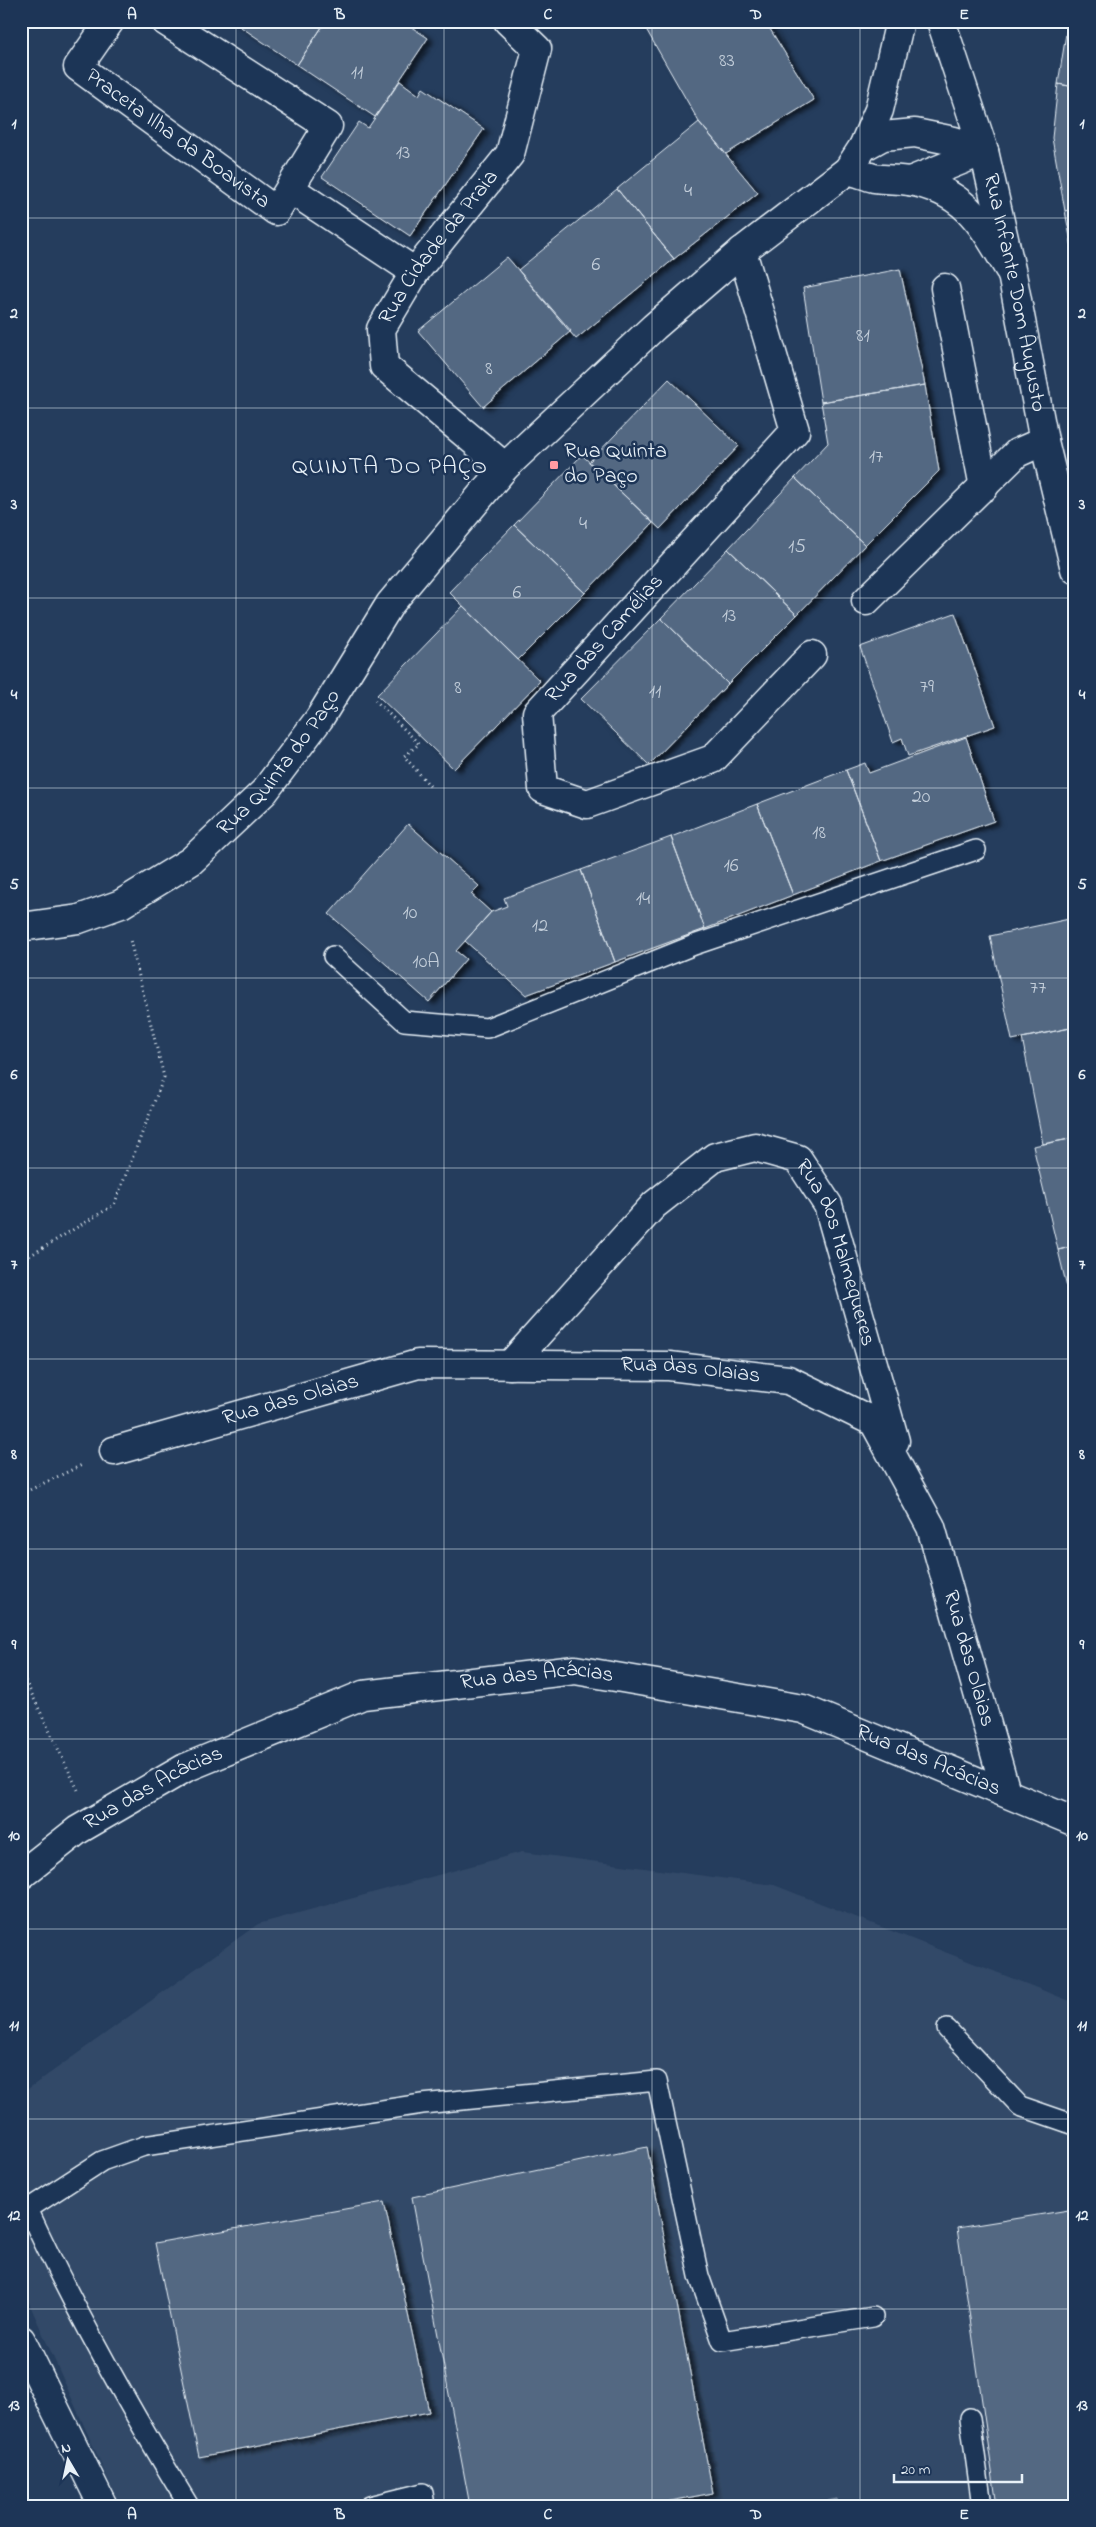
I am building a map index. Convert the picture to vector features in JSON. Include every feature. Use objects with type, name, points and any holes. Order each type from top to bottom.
[{"type":"street","name":"Praceta Ilha da Boavista","points":[[110,21],[78,67],[276,211],[328,126],[165,21]]},
{"type":"street","name":"Rua Cidade da Praia","points":[[505,468],[384,366],[381,329],[416,272],[510,154],[537,49],[508,21]]},
{"type":"street","name":"Rua Quinta do Paço","points":[[21,927],[79,919],[121,904],[191,861],[264,792],[319,719],[390,604],[505,468],[654,327],[742,251],[848,170],[863,147],[879,110],[900,21]]},
{"type":"street","name":"Rua Infante Dom Augusto","points":[[941,21],[984,151],[1012,274],[1044,442],[1075,569]]},
{"type":"street","points":[[863,147],[883,136],[915,133],[984,151]]},
{"type":"street","points":[[910,181],[984,151]]},
{"type":"street","points":[[848,170],[874,178],[910,181],[937,190],[963,203],[980,222],[1012,274]]},
{"type":"street","name":"Praceta Ilha da Boavista","points":[[290,190],[416,272]]},
{"type":"street","name":"Rua das Camélias","points":[[742,251],[795,431],[537,713],[543,788],[587,804],[713,759],[812,654]]},
{"type":"street","points":[[945,288],[984,487]]},
{"type":"street","points":[[866,601],[1017,453],[1044,442]]},
{"type":"street","name":"Rua dos Malmequeres","points":[[510,1365],[654,1205],[715,1157],[755,1147],[798,1160],[828,1205],[906,1482]]},
{"type":"street","name":"Rua das Olaias","points":[[114,1450],[418,1364],[669,1366],[788,1380],[874,1422],[931,1527],[1006,1792]]},
{"type":"street","name":"Rua das Acácias","points":[[21,1875],[78,1830],[185,1768],[363,1695],[575,1670],[803,1709],[1075,1822]]},
{"type":"street","points":[[21,2340],[103,2506]]},
{"type":"lane","points":[[333,956],[404,1020],[487,1028],[694,945],[976,850]]},
{"type":"lane","points":[[947,2029],[1020,2106],[1075,2125]]},
{"type":"lane","points":[[188,2506],[143,2431],[64,2289],[28,2209],[102,2161],[144,2146],[422,2104],[657,2081],[699,2276],[722,2341],[873,2316]]},
{"type":"lane","points":[[970,2418],[982,2506]]},
{"type":"lane","points":[[370,2506],[423,2493],[424,2506]]},
{"type":"path","points":[[374,700],[419,744],[404,756],[430,786]]},
{"type":"path","points":[[21,1261],[114,1205],[164,1077],[121,904]]},
{"type":"path","points":[[21,1494],[114,1450]]},
{"type":"path","points":[[21,1672],[80,1794],[78,1830]]},
{"type":"shaded area","points":[[522,1852],[774,1885],[1075,2003],[1075,2506],[120,2506],[21,2285],[21,2094],[258,1924]]},
{"type":"shaded area","points":[[837,2499],[838,2506],[803,2506]]},
{"type":"building","points":[[232,21],[326,21],[297,65]]},
{"type":"building","points":[[326,21],[402,21],[428,38],[375,117],[297,65]]},
{"type":"building","points":[[765,21],[814,100],[726,154],[699,122],[642,22]]},
{"type":"building","points":[[1068,21],[1075,21],[1075,87],[1058,84]]},
{"type":"building","points":[[400,81],[419,95],[423,88],[484,129],[410,236],[322,177],[359,122],[368,128]]},
{"type":"building","points":[[1058,84],[1075,87],[1075,209],[1065,211],[1052,138]]},
{"type":"building","points":[[699,122],[758,193],[674,259],[617,189]]},
{"type":"building","points":[[617,189],[674,259],[576,339],[518,270]]},
{"type":"building","points":[[1075,209],[1075,264],[1065,211]]},
{"type":"building","points":[[507,257],[571,331],[483,407],[418,331]]},
{"type":"building","points":[[900,269],[925,385],[821,402],[803,288]]},
{"type":"building","points":[[669,379],[739,446],[660,529],[589,462]]},
{"type":"building","points":[[925,385],[939,471],[865,545],[795,478],[828,443],[821,402]]},
{"type":"building","points":[[582,455],[653,523],[585,593],[514,525]]},
{"type":"building","points":[[795,478],[865,545],[797,615],[728,549]]},
{"type":"building","points":[[514,525],[585,593],[518,660],[449,592]]},
{"type":"building","points":[[728,549],[797,615],[728,684],[661,618]]},
{"type":"building","points":[[463,606],[540,681],[454,769],[377,695]]},
{"type":"building","points":[[955,613],[995,726],[908,756],[902,738],[893,742],[860,647]]},
{"type":"building","points":[[661,618],[728,684],[649,765],[581,699]]},
{"type":"building","points":[[966,737],[994,821],[881,861],[846,770],[865,763],[869,773]]},
{"type":"building","points":[[846,770],[881,861],[793,895],[757,804]]},
{"type":"building","points":[[757,804],[793,895],[705,929],[671,837]]},
{"type":"building","points":[[408,824],[479,886],[471,894],[491,912],[456,951],[466,959],[429,1002],[329,914]]},
{"type":"building","points":[[671,837],[705,929],[615,962],[581,870]]},
{"type":"building","points":[[581,870],[615,962],[526,995],[465,941],[491,912],[507,906],[504,898]]},
{"type":"building","points":[[1069,919],[1075,949],[1075,1027],[1012,1040],[990,936]]},
{"type":"building","points":[[1075,1027],[1075,1138],[1043,1144],[1022,1038]]},
{"type":"building","points":[[1075,1138],[1075,1246],[1058,1250],[1033,1146]]},
{"type":"building","points":[[1075,1246],[1075,1321],[1058,1250]]},
{"type":"building","points":[[647,2147],[713,2493],[644,2506],[470,2506],[412,2197]]},
{"type":"building","points":[[384,2202],[429,2412],[199,2457],[155,2243]]},
{"type":"building","points":[[1075,2209],[1075,2506],[997,2506],[957,2228]]},
{"type":"place","name":"Rua Quinta do Paço","points":[[554,465]]},
{"type":"district","name":"QUINTA DO PAÇO","points":[[390,467]]}]
